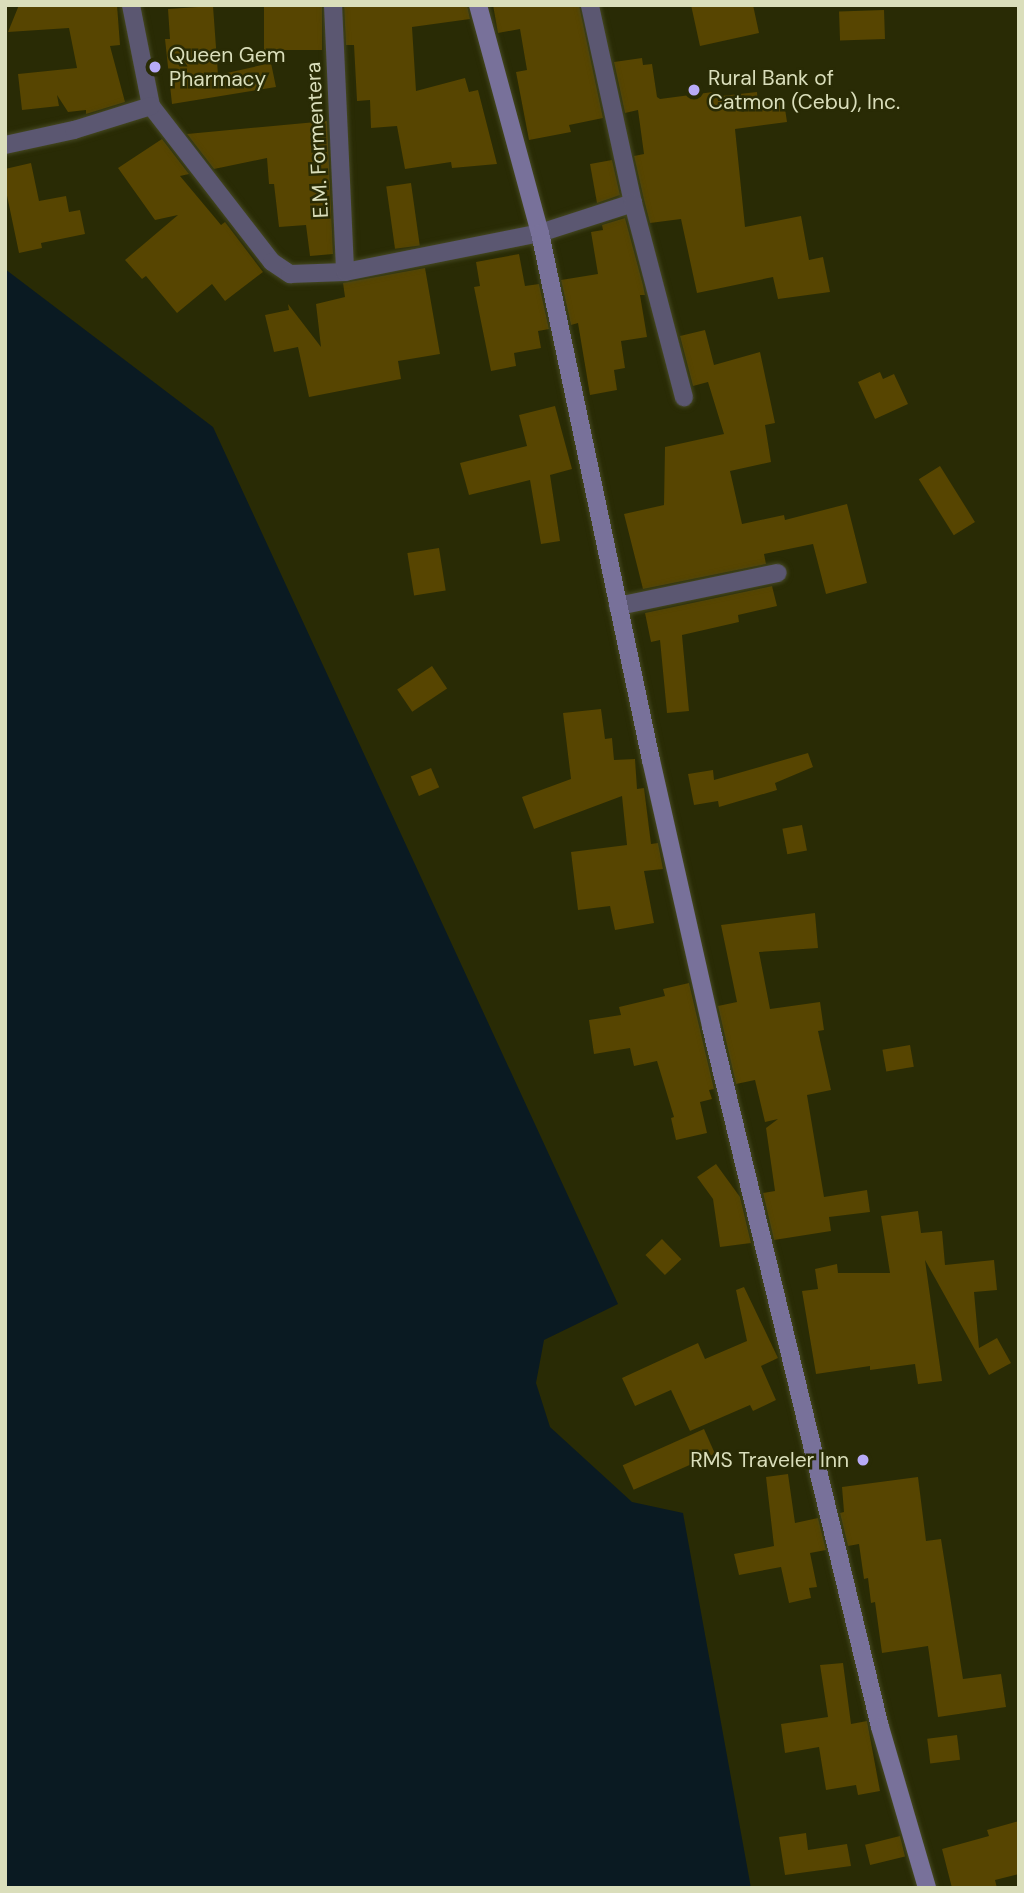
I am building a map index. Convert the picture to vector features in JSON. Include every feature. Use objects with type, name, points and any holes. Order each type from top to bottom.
[{"type":"main road","points":[[478,5],[540,233],[618,606],[711,1027],[880,1727],[927,1888]]},
{"type":"street","points":[[131,5],[150,106],[271,262],[290,274],[345,272],[540,233],[633,203]]},
{"type":"street","name":"E.M. Formentera","points":[[333,5],[345,272]]},
{"type":"street","points":[[590,5],[633,203],[684,397]]},
{"type":"street","points":[[5,145],[74,130],[150,106]]},
{"type":"street","points":[[618,606],[778,573]]},
{"type":"water","points":[[5,269],[213,427],[618,1304],[544,1340],[536,1383],[550,1427],[632,1502],[683,1513],[751,1888],[5,1888]]},
{"type":"building","points":[[19,5],[117,5],[120,45],[110,46],[125,102],[86,114],[86,110],[68,112],[57,95],[59,106],[22,110],[18,74],[77,68],[69,28],[8,32]]},
{"type":"building","points":[[264,5],[322,5],[322,50],[264,50]]},
{"type":"building","points":[[344,5],[467,5],[470,19],[412,27],[416,91],[465,78],[469,92],[478,90],[497,164],[452,168],[451,162],[405,169],[397,126],[371,128],[370,100],[357,101],[354,45],[346,45]]},
{"type":"building","points":[[493,5],[579,5],[603,118],[569,125],[571,132],[529,140],[516,72],[527,70],[520,29],[498,33]]},
{"type":"building","points":[[691,5],[753,5],[759,33],[700,46]]},
{"type":"building","points":[[213,6],[218,75],[271,63],[276,87],[172,104],[165,39],[170,39],[168,9]]},
{"type":"building","points":[[884,10],[885,39],[840,41],[839,12]]},
{"type":"building","points":[[642,58],[643,65],[652,64],[657,97],[660,99],[713,92],[713,97],[757,92],[758,105],[784,102],[787,122],[735,129],[745,227],[801,216],[809,260],[823,257],[830,292],[778,299],[773,277],[697,293],[681,219],[650,223],[644,200],[634,156],[644,154],[638,110],[625,113],[614,62]]},
{"type":"building","points":[[327,121],[333,254],[310,256],[306,225],[279,227],[274,184],[269,184],[267,158],[214,169],[187,134]]},
{"type":"building","points":[[162,139],[189,174],[180,176],[221,225],[225,222],[263,272],[225,301],[212,284],[177,313],[146,276],[142,279],[125,260],[178,215],[155,220],[118,168]]},
{"type":"building","points":[[612,160],[620,195],[597,203],[590,164]]},
{"type":"building","points":[[31,163],[39,201],[66,196],[69,212],[80,210],[85,234],[41,243],[42,248],[19,253],[5,186],[5,169]]},
{"type":"building","points":[[411,183],[420,245],[395,249],[386,186]]},
{"type":"building","points":[[625,218],[645,295],[640,295],[647,337],[621,341],[625,368],[614,370],[617,390],[590,395],[578,323],[571,325],[561,280],[598,274],[591,232],[603,230],[602,225]]},
{"type":"building","points":[[519,254],[525,286],[539,284],[549,329],[538,331],[541,348],[514,353],[516,366],[491,371],[474,287],[480,286],[476,262]]},
{"type":"building","points":[[425,268],[440,354],[398,361],[401,379],[309,397],[298,347],[274,352],[265,315],[289,310],[288,304],[321,347],[316,304],[345,297],[343,283]]},
{"type":"building","points":[[705,330],[714,365],[760,352],[775,423],[765,425],[771,462],[730,471],[742,524],[784,515],[785,520],[847,504],[867,583],[826,594],[813,544],[764,554],[766,564],[643,589],[624,514],[664,505],[665,447],[724,434],[708,382],[693,386],[680,336]]},
{"type":"building","points":[[880,372],[883,379],[894,374],[908,404],[875,419],[858,382]]},
{"type":"building","points":[[555,406],[572,469],[550,475],[560,541],[541,544],[530,480],[469,495],[460,463],[527,446],[519,415]]},
{"type":"building","points":[[940,466],[975,522],[954,535],[919,479]]},
{"type":"building","points":[[439,548],[446,590],[414,595],[407,553]]},
{"type":"building","points":[[772,586],[777,606],[738,615],[739,622],[682,635],[689,711],[667,713],[660,640],[651,642],[645,613]]},
{"type":"building","points":[[432,666],[447,688],[412,712],[397,689]]},
{"type":"building","points":[[601,709],[605,739],[612,738],[614,760],[635,759],[637,789],[644,788],[651,844],[658,843],[663,869],[644,871],[654,923],[615,930],[610,906],[578,910],[571,852],[627,845],[622,796],[534,829],[522,797],[571,779],[563,713]]},
{"type":"building","points":[[808,753],[813,767],[775,783],[777,790],[719,807],[718,801],[694,805],[688,774],[713,770],[714,780]]},
{"type":"building","points":[[431,768],[439,787],[419,796],[411,777]]},
{"type":"building","points":[[802,825],[807,851],[787,854],[782,829]]},
{"type":"building","points":[[815,913],[818,948],[759,952],[770,1009],[820,1002],[824,1030],[818,1031],[831,1090],[807,1095],[824,1197],[867,1190],[870,1212],[829,1217],[831,1231],[774,1240],[763,1193],[775,1191],[766,1128],[778,1119],[765,1122],[755,1080],[736,1084],[718,1006],[737,1002],[721,925]]},
{"type":"building","points":[[689,983],[714,1089],[709,1090],[712,1099],[700,1102],[707,1133],[676,1140],[671,1118],[674,1117],[657,1061],[634,1066],[630,1048],[594,1054],[589,1020],[621,1015],[619,1007],[665,996],[663,989]]},
{"type":"building","points":[[910,1045],[914,1067],[886,1072],[882,1050]]},
{"type":"building","points":[[716,1164],[740,1197],[751,1243],[720,1247],[713,1199],[697,1177]]},
{"type":"building","points":[[918,1211],[921,1233],[942,1231],[945,1265],[994,1260],[997,1290],[974,1292],[979,1348],[997,1338],[1011,1363],[989,1375],[925,1260],[942,1381],[918,1384],[915,1364],[870,1370],[870,1366],[816,1374],[802,1291],[818,1289],[815,1269],[837,1264],[838,1273],[890,1273],[881,1216]]},
{"type":"building","points":[[662,1239],[681,1259],[665,1275],[645,1255]]},
{"type":"building","points":[[744,1287],[778,1358],[761,1366],[776,1400],[753,1411],[750,1405],[690,1431],[671,1390],[635,1406],[622,1378],[698,1343],[705,1359],[747,1341],[736,1290]]},
{"type":"building","points":[[704,1429],[715,1454],[634,1490],[623,1465]]},
{"type":"building","points":[[788,1474],[795,1523],[818,1518],[826,1550],[810,1553],[817,1587],[809,1588],[811,1598],[789,1603],[781,1567],[739,1575],[734,1554],[774,1546],[766,1477]]},
{"type":"building","points":[[918,1477],[926,1541],[941,1539],[963,1679],[1001,1674],[1006,1707],[938,1717],[928,1646],[882,1653],[875,1602],[871,1603],[868,1578],[864,1579],[859,1544],[848,1546],[840,1513],[844,1512],[842,1487]]},
{"type":"building","points":[[843,1663],[851,1724],[867,1721],[880,1791],[858,1795],[856,1785],[826,1790],[819,1747],[785,1753],[781,1724],[828,1717],[820,1665]]},
{"type":"building","points":[[957,1735],[960,1760],[930,1763],[927,1739]]},
{"type":"building","points":[[1019,1821],[1019,1874],[995,1880],[997,1888],[952,1888],[942,1849],[989,1836],[987,1830]]},
{"type":"building","points":[[806,1833],[808,1850],[847,1844],[851,1866],[785,1875],[779,1837]]},
{"type":"building","points":[[900,1836],[905,1856],[870,1865],[865,1845]]},
{"type":"place","name":"Queen Gem Pharmacy","points":[[155,67]]},
{"type":"place","name":"Rural Bank of Catmon (Cebu), Inc.","points":[[694,90]]},
{"type":"place","name":"RMS Traveler Inn","points":[[863,1460]]}]
